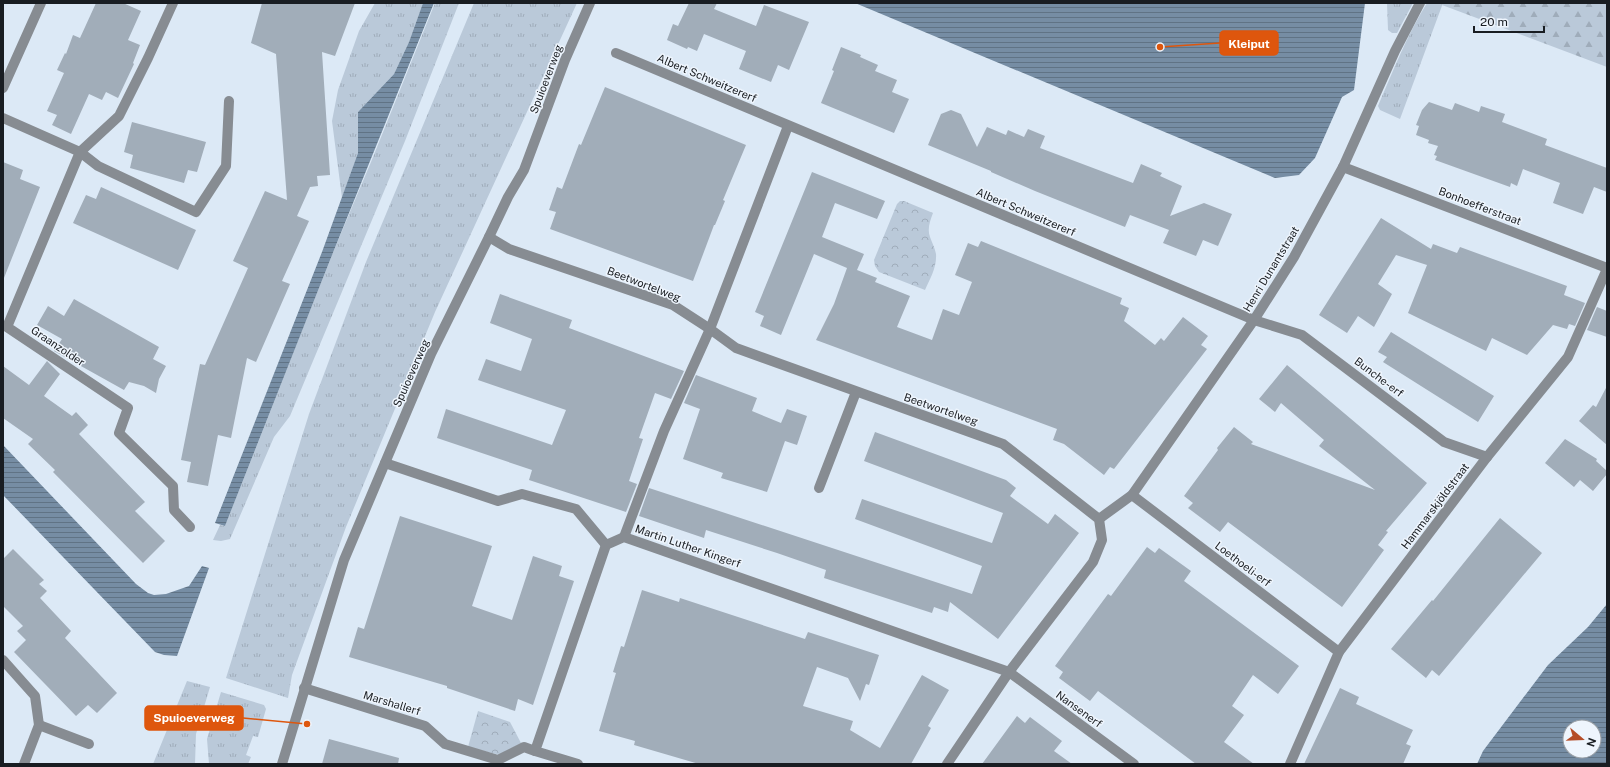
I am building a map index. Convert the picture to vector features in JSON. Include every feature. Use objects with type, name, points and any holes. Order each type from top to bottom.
[{"type":"street","points":[[3,88],[42,3]]},
{"type":"street","name":"Graanzolder","points":[[173,3],[119,116],[80,152],[7,327],[128,408],[119,433],[173,486],[174,510],[190,527]]},
{"type":"street","name":"Spuioeverweg","points":[[282,764],[344,560],[431,354],[508,197],[524,170],[565,60],[590,3]]},
{"type":"street","name":"Henri Dunantstraat","points":[[1099,519],[1132,495],[1254,320],[1294,257],[1343,167],[1395,51],[1420,3]]},
{"type":"street","name":"Albert Schweitzererf","points":[[616,53],[1254,320]]},
{"type":"street","points":[[3,118],[80,152],[98,166],[196,212],[226,166],[229,101]]},
{"type":"street","points":[[624,537],[664,431],[710,329],[788,126]]},
{"type":"street","name":"Bonhoefferstraat","points":[[1343,167],[1607,268]]},
{"type":"street","name":"Beetwortelweg","points":[[489,237],[509,249],[672,305],[710,329],[736,348],[1003,444],[1099,519]]},
{"type":"street","name":"Hammarskjöldstraat","points":[[1290,764],[1338,652],[1487,457],[1568,358],[1607,268]]},
{"type":"street","name":"Bunche-erf","points":[[1254,320],[1302,335],[1444,442],[1487,457]]},
{"type":"street","points":[[819,488],[856,392]]},
{"type":"street","points":[[385,463],[498,501],[522,494],[576,509],[606,545],[535,751],[578,764]]},
{"type":"street","name":"Loethoeli-erf","points":[[1132,495],[1338,652]]},
{"type":"street","points":[[948,764],[1009,672],[1093,562],[1102,540],[1099,519]]},
{"type":"street","name":"Martin Luther Kingerf","points":[[606,545],[624,537],[1009,672]]},
{"type":"street","points":[[3,660],[35,696],[39,725],[24,764]]},
{"type":"street","name":"Nansenerf","points":[[1009,672],[1134,764]]},
{"type":"street","name":"Marshallerf","points":[[304,688],[425,726],[445,744],[498,760],[524,747],[535,751]]},
{"type":"street","points":[[39,725],[89,744]]},
{"type":"green space","points":[[375,3],[423,3],[409,42],[394,74],[358,112],[358,153],[342,198],[332,121],[338,90],[359,31]]},
{"type":"green space","points":[[435,3],[459,3],[405,141],[290,416],[274,437],[230,539],[221,541],[213,540],[220,525],[225,526],[334,250]]},
{"type":"green space","points":[[474,3],[577,3],[435,312],[346,527],[292,675],[288,698],[226,678],[309,414],[366,262]]},
{"type":"green space","points":[[1387,3],[1413,3],[1397,33],[1392,33],[1388,30]]},
{"type":"green space","points":[[1427,3],[1443,3],[1400,119],[1380,110],[1378,106],[1407,40]]},
{"type":"green space","points":[[1443,3],[1607,3],[1607,67],[1442,5]]},
{"type":"green space","points":[[900,201],[904,201],[933,213],[929,231],[936,252],[936,259],[933,273],[925,290],[879,272],[875,266],[874,260],[897,204]]},
{"type":"green space","points":[[187,681],[210,687],[196,734],[195,764],[153,764]]},
{"type":"green space","points":[[221,692],[264,705],[266,709],[258,737],[253,736],[246,755],[251,757],[248,764],[209,764],[207,739]]},
{"type":"green space","points":[[478,711],[510,722],[521,743],[500,755],[468,747]]},
{"type":"shaded area","points":[[423,3],[434,3],[334,250],[225,526],[215,523],[322,252],[358,153],[358,112],[394,74],[409,42]]},
{"type":"shaded area","points":[[855,3],[1365,3],[1354,90],[1342,97],[1315,158],[1299,175],[1275,178]]},
{"type":"shaded area","points":[[3,445],[136,584],[148,593],[154,595],[166,594],[189,586],[202,566],[209,568],[177,656],[164,655],[155,652],[3,495]]},
{"type":"shaded area","points":[[1607,604],[1607,764],[1477,764],[1483,751],[1548,665],[1588,627]]},
{"type":"building","points":[[96,3],[123,3],[141,11],[128,40],[140,45],[133,63],[134,64],[118,98],[106,92],[102,100],[89,94],[71,134],[52,125],[57,115],[47,111],[64,73],[57,70],[65,53],[66,54],[73,35],[80,38]]},
{"type":"building","points":[[262,3],[355,3],[335,56],[322,52],[330,175],[317,176],[318,186],[310,187],[297,216],[309,221],[282,281],[290,284],[256,362],[247,358],[231,438],[218,435],[208,486],[187,482],[191,462],[181,460],[200,364],[205,365],[248,268],[233,261],[265,191],[287,200],[276,54],[251,43]]},
{"type":"building","points":[[689,3],[717,3],[714,9],[756,26],[764,5],[809,22],[789,70],[778,65],[771,82],[739,69],[746,51],[704,34],[697,51],[688,47],[687,49],[667,40],[673,24],[678,26]]},
{"type":"building","points":[[841,47],[861,55],[860,57],[878,65],[875,71],[897,80],[892,92],[909,99],[894,133],[821,103],[834,71],[832,70]]},
{"type":"building","points":[[605,87],[746,145],[723,200],[725,201],[714,225],[693,281],[550,229],[556,212],[549,210],[557,187],[562,189],[579,144],[581,145]]},
{"type":"building","points":[[1429,102],[1452,110],[1455,103],[1479,112],[1481,106],[1505,114],[1502,122],[1547,139],[1545,145],[1607,168],[1607,192],[1594,187],[1583,214],[1553,203],[1560,183],[1523,169],[1517,186],[1511,183],[1510,187],[1435,160],[1437,156],[1434,155],[1438,146],[1428,143],[1429,140],[1416,135],[1419,126],[1416,125],[1422,110]]},
{"type":"building","points":[[951,110],[961,114],[977,147],[987,127],[1006,135],[1008,130],[1024,137],[1028,129],[1045,136],[1040,148],[1133,183],[1141,164],[1162,173],[1160,176],[1182,186],[1170,216],[1204,203],[1232,214],[1218,246],[1203,240],[1196,256],[1163,243],[1169,230],[1130,215],[1125,227],[1035,191],[928,145],[941,114]]},
{"type":"building","points":[[132,122],[206,142],[197,172],[188,170],[184,183],[130,168],[133,155],[124,152]]},
{"type":"building","points":[[3,162],[23,170],[20,179],[40,187],[4,278],[3,278]]},
{"type":"building","points":[[812,172],[885,201],[877,219],[835,203],[822,237],[864,254],[857,270],[877,278],[875,282],[910,296],[897,327],[932,340],[943,309],[959,315],[972,282],[955,275],[968,243],[978,247],[981,241],[1122,298],[1120,304],[1129,308],[1124,321],[1155,345],[1161,338],[1164,341],[1183,317],[1208,336],[1201,345],[1207,349],[1114,469],[1110,467],[1104,475],[1064,444],[1053,440],[1057,429],[816,340],[834,304],[847,268],[814,254],[781,335],[760,326],[764,316],[755,312]]},
{"type":"building","points":[[101,187],[196,230],[178,270],[73,223],[86,195],[96,199]]},
{"type":"building","points":[[1381,218],[1431,249],[1433,244],[1457,253],[1460,247],[1567,286],[1564,295],[1585,303],[1575,326],[1569,324],[1567,329],[1553,325],[1527,355],[1492,338],[1486,351],[1408,313],[1427,265],[1396,255],[1378,284],[1392,294],[1374,327],[1358,316],[1347,333],[1319,315]]},
{"type":"building","points":[[500,294],[572,320],[569,328],[684,371],[671,399],[655,393],[639,438],[643,439],[629,481],[637,484],[626,512],[529,480],[532,470],[437,438],[446,409],[552,445],[566,410],[478,380],[486,359],[521,371],[532,339],[490,323]]},
{"type":"building","points":[[74,299],[159,347],[153,359],[166,366],[159,379],[156,393],[144,386],[129,382],[124,390],[54,351],[62,339],[37,325],[48,306],[64,316]]},
{"type":"building","points":[[1597,307],[1607,311],[1607,337],[1587,330]]},
{"type":"building","points":[[1391,332],[1494,396],[1478,422],[1383,362],[1387,357],[1378,352]]},
{"type":"building","points":[[47,361],[60,374],[44,396],[72,416],[76,412],[88,425],[79,434],[145,502],[135,511],[165,541],[143,563],[53,472],[55,470],[28,444],[33,439],[3,418],[3,366],[29,385]]},
{"type":"building","points":[[1287,365],[1427,483],[1386,531],[1388,532],[1378,545],[1384,550],[1342,607],[1228,522],[1220,532],[1188,508],[1193,503],[1184,496],[1218,450],[1217,448],[1234,427],[1253,442],[1251,444],[1375,490],[1319,446],[1324,440],[1281,403],[1275,412],[1259,399]]},
{"type":"building","points":[[696,375],[757,398],[752,411],[781,423],[787,409],[807,416],[797,445],[785,441],[767,492],[721,478],[723,473],[683,459],[700,409],[684,403]]},
{"type":"building","points":[[1607,386],[1607,445],[1579,421],[1593,405],[1596,407]]},
{"type":"building","points":[[875,432],[1006,480],[1016,488],[1010,496],[1048,524],[1055,514],[1079,533],[998,639],[950,602],[948,612],[934,607],[932,613],[824,578],[826,570],[777,553],[706,530],[704,538],[639,516],[649,488],[972,594],[982,566],[855,519],[862,499],[992,543],[1003,513],[864,461]]},
{"type":"building","points":[[1565,439],[1597,459],[1596,461],[1607,471],[1607,474],[1593,491],[1580,480],[1574,487],[1545,463]]},
{"type":"building","points":[[400,516],[492,546],[472,606],[512,620],[533,556],[562,566],[559,576],[574,581],[533,705],[518,699],[515,711],[447,688],[447,686],[349,657],[358,627],[364,629]]},
{"type":"building","points":[[1500,518],[1542,553],[1439,676],[1432,670],[1426,678],[1391,649],[1432,600],[1433,601]]},
{"type":"building","points":[[1147,547],[1155,553],[1159,548],[1191,571],[1184,581],[1299,666],[1278,694],[1253,675],[1232,706],[1244,715],[1224,742],[1254,764],[1196,764],[1098,691],[1090,701],[1059,678],[1063,672],[1055,666],[1108,594],[1111,596]]},
{"type":"building","points":[[13,549],[44,580],[39,584],[47,591],[40,598],[71,631],[65,638],[117,693],[97,713],[88,705],[76,716],[14,652],[26,640],[17,631],[23,626],[3,606],[3,559]]},
{"type":"building","points":[[642,590],[679,602],[680,598],[805,639],[808,632],[879,655],[869,685],[866,684],[860,701],[848,678],[817,667],[803,706],[853,721],[850,730],[880,748],[922,675],[949,690],[928,726],[931,728],[911,764],[699,764],[634,745],[635,741],[599,731],[616,673],[613,672],[621,646],[624,647]]},
{"type":"building","points":[[1340,688],[1359,697],[1356,704],[1413,730],[1406,744],[1411,746],[1403,764],[1304,764]]},
{"type":"building","points":[[1017,716],[1025,723],[1030,717],[1062,741],[1054,751],[1072,764],[982,764]]},
{"type":"building","points":[[329,739],[399,758],[398,764],[322,764]]},
{"type":"place","name":"Kleiput","points":[[1160,47]]},
{"type":"place","name":"Spuioeverweg","points":[[307,724]]}]
